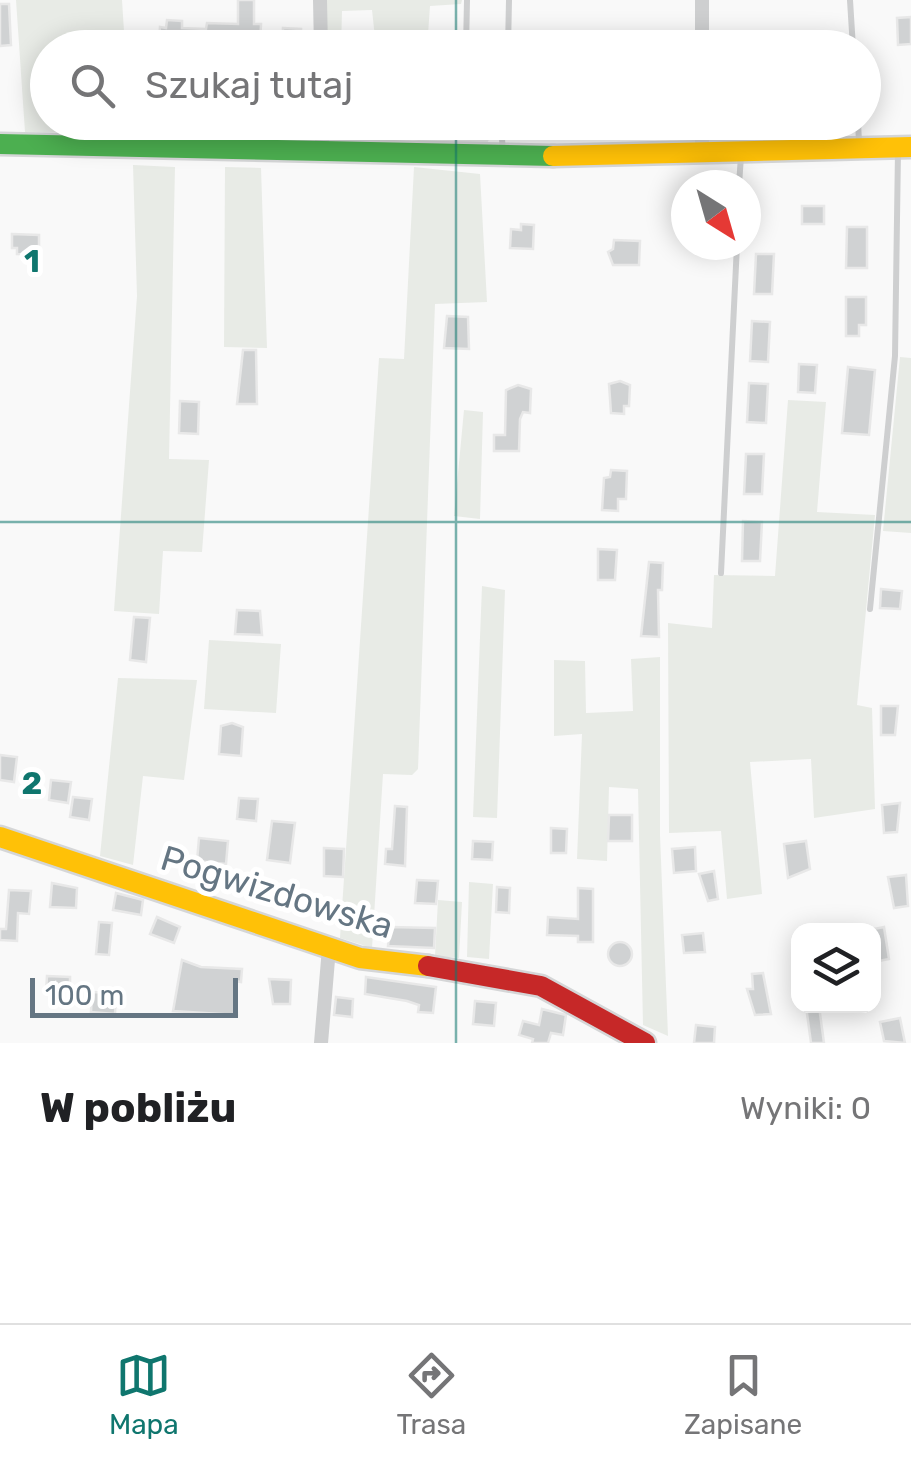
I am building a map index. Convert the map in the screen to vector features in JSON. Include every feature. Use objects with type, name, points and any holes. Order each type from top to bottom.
[{"type":"street","points":[[320,0],[321,30]]},
{"type":"street","points":[[702,0],[702,30]]},
{"type":"street","points":[[322,140],[322,152]]},
{"type":"street","points":[[702,140],[702,154]]},
{"type":"street","points":[[0,144],[322,152],[503,147],[702,154],[905,147]]},
{"type":"street","name":"Pogwizdowska","points":[[0,836],[329,948],[380,962],[497,976],[541,986],[645,1043]]},
{"type":"street","points":[[321,1043],[329,948]]},
{"type":"lane","points":[[466,0],[466,30]]},
{"type":"lane","points":[[508,30],[509,0]]},
{"type":"lane","points":[[850,0],[852,30]]},
{"type":"lane","points":[[503,140],[503,147]]},
{"type":"lane","points":[[859,140],[859,149]]},
{"type":"lane","points":[[870,609],[895,356],[905,147]]},
{"type":"lane","points":[[740,170],[741,152]]},
{"type":"lane","points":[[721,573],[735,260]]},
{"type":"shaded area","points":[[16,0],[122,0],[124,30],[30,30],[30,132],[25,132]]},
{"type":"shaded area","points":[[326,0],[462,0],[461,4],[430,6],[428,30],[374,30],[372,10],[342,11],[341,30],[327,30]]},
{"type":"shaded area","points":[[413,140],[489,140],[486,145],[442,145]]},
{"type":"shaded area","points":[[133,165],[175,167],[169,459],[209,460],[202,552],[163,551],[159,614],[114,611],[137,296]]},
{"type":"shaded area","points":[[225,167],[261,168],[267,348],[224,347]]},
{"type":"shaded area","points":[[414,167],[480,174],[487,302],[435,304],[418,769],[412,775],[383,774],[372,948],[340,938],[379,358],[404,359]]},
{"type":"shaded area","points":[[900,357],[911,358],[911,533],[883,531]]},
{"type":"shaded area","points":[[788,400],[826,402],[817,512],[875,515],[857,705],[872,708],[875,809],[814,818],[811,759],[750,762],[762,894],[727,899],[721,831],[669,833],[668,623],[712,628],[714,575],[775,576]]},
{"type":"shaded area","points":[[464,410],[483,412],[480,519],[454,516]]},
{"type":"shaded area","points":[[482,586],[505,590],[497,818],[473,817]]},
{"type":"shaded area","points":[[209,640],[281,644],[276,713],[204,709]]},
{"type":"shaded area","points":[[660,657],[660,835],[668,1036],[643,1025],[638,789],[609,787],[607,861],[577,859],[582,734],[554,736],[554,660],[585,661],[586,713],[633,711],[631,659]]},
{"type":"shaded area","points":[[118,678],[197,680],[184,780],[143,776],[133,865],[100,856]]},
{"type":"shaded area","points":[[469,882],[493,884],[489,959],[467,957]]},
{"type":"shaded area","points":[[438,900],[462,902],[459,958],[435,956]]},
{"type":"building","points":[[238,0],[254,0],[254,24],[261,24],[261,30],[160,30],[166,28],[167,20],[182,21],[182,28],[206,29],[207,23],[238,24]]},
{"type":"building","points":[[0,4],[9,4],[11,45],[0,46]]},
{"type":"building","points":[[911,17],[911,44],[898,45],[897,18]]},
{"type":"building","points":[[802,206],[824,206],[824,224],[802,224]]},
{"type":"building","points":[[521,224],[534,225],[533,249],[510,248],[511,229],[521,230]]},
{"type":"building","points":[[847,227],[867,227],[867,268],[846,268]]},
{"type":"building","points":[[12,234],[39,235],[39,255],[17,254],[17,248],[12,248]]},
{"type":"building","points":[[614,240],[640,241],[639,265],[613,265],[608,252],[613,249]]},
{"type":"building","points":[[761,254],[774,254],[772,294],[754,294],[756,260],[761,260]]},
{"type":"building","points":[[846,297],[866,297],[866,325],[859,325],[859,336],[846,336]]},
{"type":"building","points":[[447,316],[468,317],[469,349],[444,348]]},
{"type":"building","points":[[752,321],[770,322],[768,362],[750,361]]},
{"type":"building","points":[[243,350],[256,350],[257,404],[237,404]]},
{"type":"building","points":[[799,364],[817,365],[815,393],[798,392]]},
{"type":"building","points":[[848,367],[875,370],[869,435],[842,433]]},
{"type":"building","points":[[620,381],[630,385],[629,406],[624,406],[624,414],[611,413],[609,384]]},
{"type":"building","points":[[749,383],[768,384],[766,423],[747,422]]},
{"type":"building","points":[[518,385],[531,389],[530,413],[523,412],[520,419],[519,451],[494,451],[494,435],[505,435],[506,390]]},
{"type":"building","points":[[180,401],[199,402],[198,434],[179,433]]},
{"type":"building","points":[[746,454],[764,454],[762,494],[744,494]]},
{"type":"building","points":[[611,470],[627,471],[626,499],[618,499],[618,511],[602,510],[604,478],[610,477]]},
{"type":"building","points":[[743,521],[762,522],[760,561],[742,561]]},
{"type":"building","points":[[598,549],[617,550],[615,580],[598,580]]},
{"type":"building","points":[[649,562],[663,563],[662,590],[658,590],[659,637],[641,636]]},
{"type":"building","points":[[881,589],[902,591],[900,609],[880,608]]},
{"type":"building","points":[[237,610],[260,611],[262,635],[235,634]]},
{"type":"building","points":[[134,617],[150,618],[146,662],[130,660]]},
{"type":"building","points":[[881,706],[898,706],[895,735],[881,735]]},
{"type":"building","points":[[232,723],[243,727],[241,756],[219,754],[221,726]]},
{"type":"building","points":[[0,755],[17,757],[14,782],[0,780]]},
{"type":"building","points":[[51,780],[71,782],[68,803],[49,800]]},
{"type":"building","points":[[73,797],[92,799],[89,820],[70,817]]},
{"type":"building","points":[[239,798],[258,799],[256,821],[237,819]]},
{"type":"building","points":[[900,803],[897,832],[884,833],[882,805]]},
{"type":"building","points":[[395,806],[407,807],[405,866],[385,864],[386,849],[392,849]]},
{"type":"building","points":[[609,815],[632,815],[632,841],[608,841]]},
{"type":"building","points":[[272,821],[295,823],[290,863],[267,860]]},
{"type":"building","points":[[551,828],[567,829],[566,853],[551,853]]},
{"type":"building","points":[[199,838],[228,841],[226,864],[197,861]]},
{"type":"building","points":[[473,841],[493,842],[492,860],[472,859]]},
{"type":"building","points":[[806,841],[810,869],[788,878],[784,844]]},
{"type":"building","points":[[695,847],[696,871],[674,873],[672,849]]},
{"type":"building","points":[[324,848],[344,849],[343,877],[324,876]]},
{"type":"building","points":[[714,871],[718,899],[708,901],[699,874]]},
{"type":"building","points":[[906,875],[908,906],[894,908],[888,877]]},
{"type":"building","points":[[417,880],[438,881],[436,904],[415,903]]},
{"type":"building","points":[[52,883],[77,888],[76,908],[50,907]]},
{"type":"building","points":[[497,887],[510,888],[509,913],[496,912]]},
{"type":"building","points":[[578,888],[593,889],[593,942],[578,942],[578,936],[547,935],[548,917],[578,919]]},
{"type":"building","points":[[9,890],[31,891],[29,914],[18,913],[17,941],[0,940],[0,929],[6,929]]},
{"type":"building","points":[[116,893],[143,900],[141,915],[113,910]]},
{"type":"building","points":[[157,917],[180,927],[174,943],[150,934]]},
{"type":"building","points":[[99,922],[112,923],[109,955],[96,954]]},
{"type":"building","points":[[390,927],[435,928],[434,948],[388,946]]},
{"type":"building","points":[[884,927],[889,959],[881,961]]},
{"type":"building","points":[[703,933],[705,952],[684,953],[682,935]]},
{"type":"building","points":[[620,942],[632,954],[620,966],[608,954]]},
{"type":"building","points":[[182,960],[201,967],[242,969],[241,982],[235,981],[237,1015],[173,1011]]},
{"type":"building","points":[[763,973],[771,1014],[755,1015],[747,989],[753,989],[752,974]]},
{"type":"building","points":[[47,976],[70,977],[70,989],[46,992]]},
{"type":"building","points":[[366,977],[436,987],[433,1013],[418,1012],[419,1005],[407,1001],[365,994]]},
{"type":"building","points":[[269,979],[291,980],[290,1004],[273,1004]]},
{"type":"building","points":[[92,992],[116,993],[115,1014],[91,1012]]},
{"type":"building","points":[[336,997],[353,999],[352,1017],[334,1015]]},
{"type":"building","points":[[475,1001],[496,1003],[494,1026],[473,1024]]},
{"type":"building","points":[[542,1009],[566,1015],[563,1035],[551,1033],[548,1043],[532,1043],[533,1039],[519,1035],[523,1021],[539,1025]]},
{"type":"building","points":[[807,1013],[820,1013],[824,1043],[811,1043]]},
{"type":"building","points":[[900,1018],[905,1043],[884,1041],[880,1022]]},
{"type":"building","points":[[696,1025],[715,1027],[714,1043],[694,1043]]},
{"type":"traffic: fast","points":[[0,144],[553,156]]},
{"type":"traffic: slow","points":[[553,156],[911,147]]},
{"type":"traffic: slow","points":[[0,837],[360,958],[428,966]]},
{"type":"traffic: jam","points":[[428,966],[541,986],[645,1043]]}]
